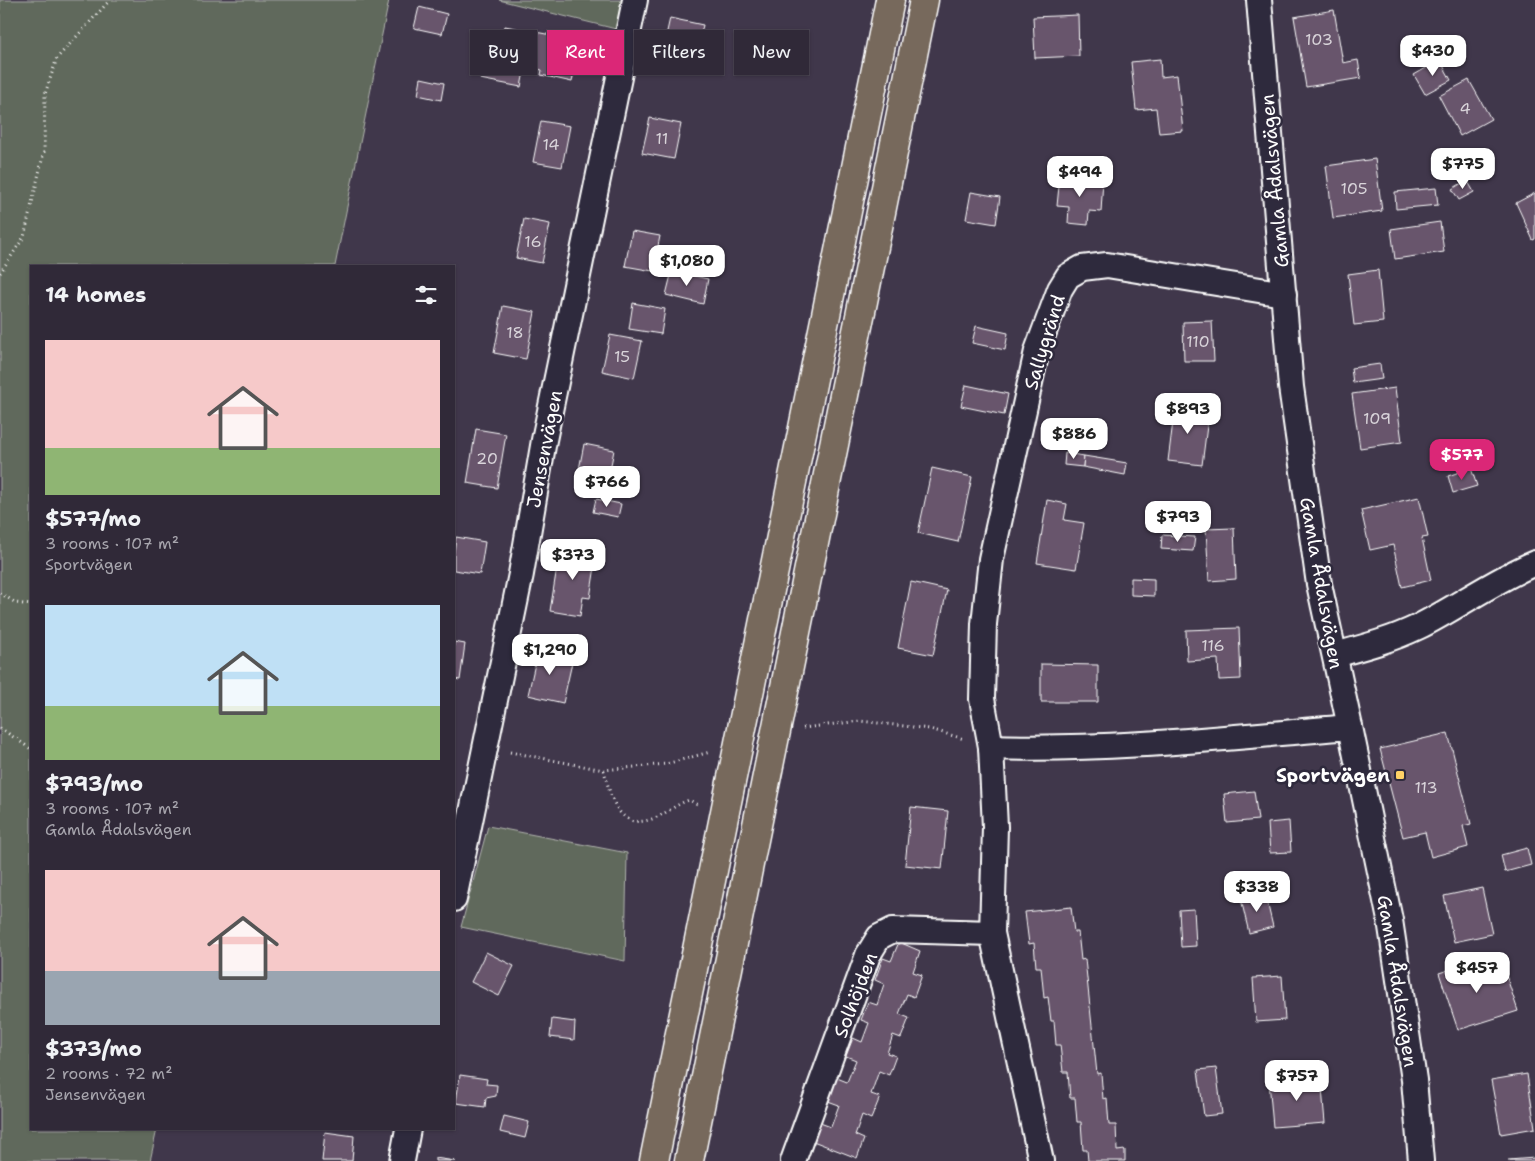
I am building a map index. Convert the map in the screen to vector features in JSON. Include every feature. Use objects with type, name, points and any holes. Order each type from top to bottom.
[{"type":"highway","points":[[654,1161],[890,0]]},
{"type":"highway","points":[[689,1161],[924,0]]},
{"type":"street","name":"Jensenvägen","points":[[455,894],[521,574],[544,440],[635,0]]},
{"type":"street","name":"Gamla Ådalsvägen","points":[[1259,0],[1292,397],[1319,584],[1390,920],[1414,1080],[1421,1161]]},
{"type":"street","name":"Sallygränd","points":[[992,746],[982,699],[984,624],[991,559],[1037,351],[1060,289],[1068,276],[1082,268],[1107,265],[1284,294]]},
{"type":"street","points":[[1335,655],[1382,642],[1418,626],[1508,574],[1535,563]]},
{"type":"street","points":[[1042,1161],[992,933],[995,827],[992,746],[1038,748],[1178,741],[1350,727]]},
{"type":"street","name":"Solhöjden","points":[[794,1161],[868,956],[879,937],[893,930],[992,933]]},
{"type":"street","points":[[402,1161],[408,1130]]},
{"type":"path","points":[[0,273],[24,237],[44,152],[45,94],[57,58],[110,0]]},
{"type":"path","points":[[0,593],[16,603],[30,605]]},
{"type":"path","points":[[800,728],[860,721],[930,728],[992,746]]},
{"type":"path","points":[[0,728],[30,748]]},
{"type":"path","points":[[485,748],[604,770],[666,764],[718,750]]},
{"type":"path","points":[[604,770],[612,802],[626,819],[641,822],[658,817],[678,804],[689,800],[705,807],[723,824]]},
{"type":"green space","points":[[0,0],[389,0],[335,265],[30,265],[30,1130],[157,1130],[150,1161],[0,1161]]},
{"type":"green space","points":[[499,0],[622,0],[616,29]]},
{"type":"green space","points":[[488,826],[627,853],[625,961],[461,927]]},
{"type":"building","points":[[419,7],[447,14],[442,34],[414,28]]},
{"type":"building","points":[[1334,10],[1343,63],[1358,60],[1361,78],[1306,87],[1294,17]]},
{"type":"building","points":[[1078,15],[1079,56],[1035,58],[1033,17]]},
{"type":"building","points":[[670,18],[703,25],[702,30],[667,30]]},
{"type":"building","points":[[505,26],[525,30],[504,30]]},
{"type":"building","points":[[537,32],[547,34],[547,75],[573,75],[572,82],[541,75],[542,70],[537,69]]},
{"type":"building","points":[[1160,59],[1161,77],[1177,75],[1183,131],[1159,133],[1156,108],[1136,110],[1131,62]]},
{"type":"building","points":[[1440,60],[1451,80],[1425,94],[1414,75]]},
{"type":"building","points":[[481,75],[523,75],[521,87],[480,79]]},
{"type":"building","points":[[421,78],[444,83],[441,100],[418,95]]},
{"type":"building","points":[[1469,80],[1491,119],[1460,136],[1439,96]]},
{"type":"building","points":[[650,118],[681,124],[674,159],[642,153]]},
{"type":"building","points":[[541,121],[570,126],[562,167],[533,162]]},
{"type":"building","points":[[1375,159],[1382,211],[1333,218],[1326,166]]},
{"type":"building","points":[[1060,176],[1103,179],[1101,212],[1089,211],[1088,225],[1068,223],[1069,207],[1057,206]]},
{"type":"building","points":[[1467,180],[1474,192],[1459,200],[1452,189]]},
{"type":"building","points":[[1436,188],[1438,205],[1396,209],[1395,192]]},
{"type":"building","points":[[971,192],[1000,197],[996,224],[966,219]]},
{"type":"building","points":[[1535,193],[1535,239],[1533,240],[1516,203]]},
{"type":"building","points":[[524,219],[550,224],[542,263],[516,258]]},
{"type":"building","points":[[1440,222],[1444,252],[1395,259],[1391,229]]},
{"type":"building","points":[[632,231],[660,236],[653,271],[625,266]]},
{"type":"building","points":[[1378,270],[1383,322],[1354,325],[1348,274]]},
{"type":"building","points":[[672,271],[708,279],[703,304],[666,295]]},
{"type":"building","points":[[633,303],[665,309],[661,334],[629,329]]},
{"type":"building","points":[[503,306],[535,312],[526,359],[494,353]]},
{"type":"building","points":[[1212,321],[1214,361],[1184,361],[1183,322]]},
{"type":"building","points":[[976,326],[1008,333],[1005,350],[972,343]]},
{"type":"building","points":[[610,335],[642,341],[634,378],[602,371]]},
{"type":"building","points":[[1380,364],[1382,379],[1353,383],[1351,368]]},
{"type":"building","points":[[966,385],[1008,394],[1004,415],[961,406]]},
{"type":"building","points":[[1395,388],[1402,442],[1360,448],[1352,394]]},
{"type":"building","points":[[1175,406],[1209,410],[1202,465],[1168,461]]},
{"type":"building","points":[[476,429],[506,434],[497,488],[467,483]]},
{"type":"building","points":[[584,444],[614,450],[607,485],[577,480]]},
{"type":"building","points":[[1065,453],[1084,456],[1083,467],[1064,465]]},
{"type":"building","points":[[1084,456],[1127,463],[1125,475],[1083,467]]},
{"type":"building","points":[[932,468],[972,477],[958,542],[918,533]]},
{"type":"building","points":[[1471,468],[1477,486],[1453,493],[1448,476]]},
{"type":"building","points":[[1419,497],[1428,537],[1422,538],[1431,580],[1402,587],[1393,545],[1370,550],[1361,510]]},
{"type":"building","points":[[596,499],[621,504],[618,517],[593,512]]},
{"type":"building","points":[[1047,500],[1067,504],[1064,520],[1084,523],[1076,569],[1037,563]]},
{"type":"building","points":[[1234,528],[1236,579],[1209,581],[1206,529]]},
{"type":"building","points":[[1162,535],[1195,537],[1193,551],[1161,549]]},
{"type":"building","points":[[456,537],[485,542],[480,574],[455,570]]},
{"type":"building","points":[[560,548],[597,554],[590,598],[583,597],[580,616],[550,611]]},
{"type":"building","points":[[1131,578],[1154,579],[1154,596],[1131,595]]},
{"type":"building","points":[[911,582],[947,590],[933,655],[898,648]]},
{"type":"building","points":[[1239,628],[1241,679],[1219,680],[1218,659],[1187,661],[1186,630]]},
{"type":"building","points":[[455,642],[465,644],[460,680],[455,679]]},
{"type":"building","points":[[538,650],[573,658],[563,703],[528,695]]},
{"type":"building","points":[[1041,664],[1098,665],[1098,702],[1041,702]]},
{"type":"building","points":[[1448,733],[1471,824],[1463,826],[1468,847],[1431,857],[1425,832],[1403,837],[1380,749]]},
{"type":"building","points":[[1254,791],[1258,820],[1227,823],[1224,794]]},
{"type":"building","points":[[911,807],[948,811],[942,869],[905,865]]},
{"type":"building","points":[[1289,821],[1291,852],[1270,853],[1268,823]]},
{"type":"building","points":[[1527,848],[1531,865],[1505,872],[1501,855]]},
{"type":"building","points":[[1482,888],[1492,934],[1454,942],[1444,896]]},
{"type":"building","points":[[1265,893],[1273,927],[1249,933],[1241,899]]},
{"type":"building","points":[[1071,907],[1074,932],[1078,932],[1081,960],[1085,959],[1097,1074],[1101,1073],[1103,1099],[1107,1098],[1109,1125],[1116,1125],[1117,1151],[1125,1150],[1125,1161],[1088,1161],[1087,1150],[1083,1150],[1081,1122],[1077,1122],[1075,1098],[1070,1098],[1068,1072],[1063,1072],[1060,1045],[1056,1045],[1054,1021],[1051,1021],[1048,997],[1044,998],[1041,967],[1036,967],[1034,943],[1029,944],[1025,912]]},
{"type":"building","points":[[1194,909],[1196,946],[1181,947],[1179,910]]},
{"type":"building","points":[[899,942],[920,951],[913,972],[922,975],[914,997],[907,994],[899,1014],[909,1018],[901,1038],[893,1035],[887,1053],[896,1056],[889,1075],[879,1071],[871,1094],[880,1097],[871,1119],[862,1115],[855,1135],[864,1139],[857,1158],[813,1141],[820,1123],[831,1127],[839,1105],[828,1101],[837,1078],[847,1082],[856,1060],[846,1056],[853,1038],[862,1042],[869,1023],[861,1020],[868,1002],[877,1005],[884,984],[875,980],[883,958],[891,961]]},
{"type":"building","points":[[486,952],[514,966],[499,996],[471,982]]},
{"type":"building","points":[[1483,959],[1489,977],[1505,972],[1518,1011],[1458,1030],[1439,973]]},
{"type":"building","points":[[1282,976],[1285,1020],[1256,1022],[1253,978]]},
{"type":"building","points":[[552,1019],[575,1022],[574,1040],[550,1037]]},
{"type":"building","points":[[1216,1068],[1222,1114],[1204,1116],[1198,1070]]},
{"type":"building","points":[[1527,1074],[1535,1128],[1501,1134],[1491,1080]]},
{"type":"building","points":[[460,1075],[487,1079],[486,1084],[497,1085],[496,1096],[486,1098],[485,1107],[456,1103]]},
{"type":"building","points":[[1321,1077],[1325,1123],[1273,1127],[1269,1081]]},
{"type":"building","points":[[504,1116],[529,1122],[525,1138],[500,1132]]},
{"type":"building","points":[[325,1132],[354,1136],[352,1161],[322,1161]]},
{"type":"building","points":[[435,1158],[455,1161],[435,1161]]},
{"type":"building","points":[[1535,1158],[1535,1161],[1508,1161],[1508,1160]]},
{"type":"place","name":"Sportvägen","points":[[1400,775]]}]
